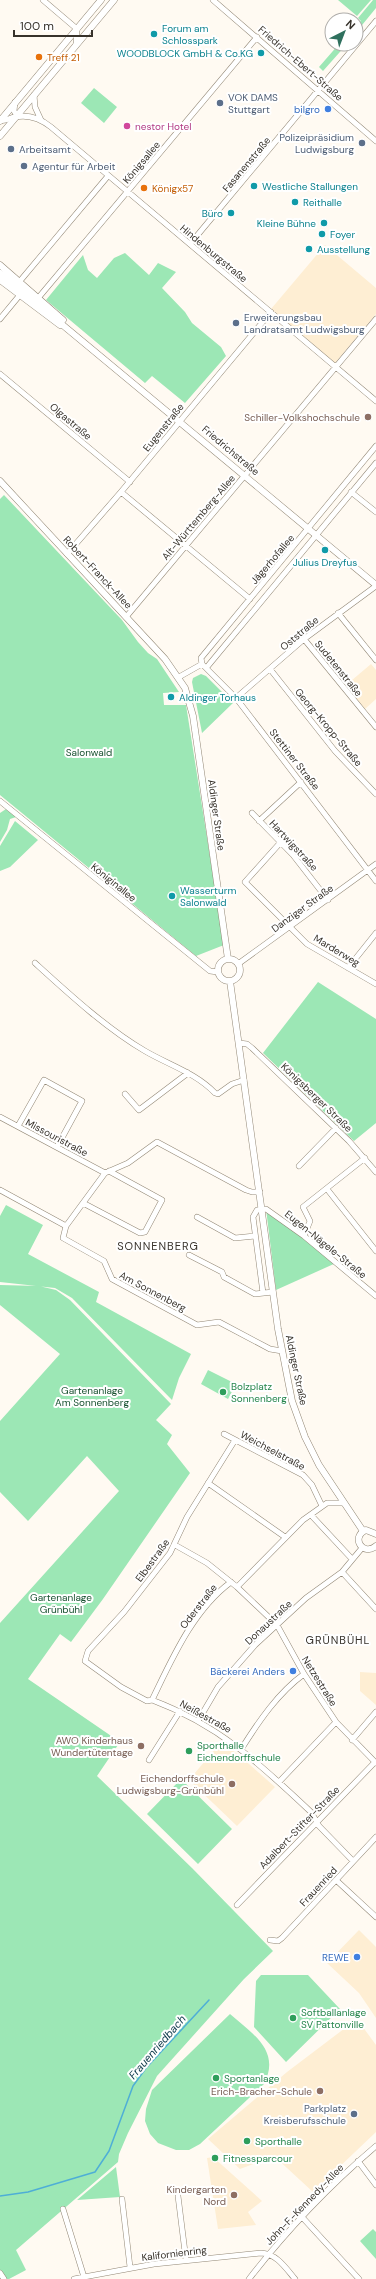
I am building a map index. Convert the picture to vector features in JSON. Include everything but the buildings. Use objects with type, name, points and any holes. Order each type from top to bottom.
[{"type":"main road","points":[[0,120],[101,0]]},
{"type":"main road","points":[[0,136],[114,0]]},
{"type":"main road","name":"Friedrichstraße","points":[[0,265],[59,315],[72,331]]},
{"type":"main road","name":"Friedrichstraße","points":[[0,273],[180,420],[376,585]]},
{"type":"main road","name":"Friedrichstraße","points":[[0,280],[53,321],[72,331]]},
{"type":"main road","name":"Robert-Franck-Allee","points":[[0,481],[165,659],[179,677]]},
{"type":"main road","name":"Aldinger Straße","points":[[179,677],[190,701],[193,716],[228,959]]},
{"type":"main road","points":[[228,959],[234,960],[238,964],[239,973],[236,978],[230,981],[224,979],[218,972],[220,963],[228,959]]},
{"type":"main road","name":"Aldinger Straße","points":[[230,981],[263,1210],[273,1292],[282,1351],[292,1401],[305,1437],[319,1465],[363,1531]]},
{"type":"main road","points":[[376,1534],[369,1530],[363,1531],[358,1539],[362,1548],[368,1550],[376,1546]]},
{"type":"street","points":[[43,0],[77,29],[76,45]]},
{"type":"street","name":"Friedrich-Ebert-Straße","points":[[213,0],[376,140]]},
{"type":"street","name":"Fasanenstraße","points":[[190,244],[376,21]]},
{"type":"street","name":"Königsallee","points":[[38,298],[257,37]]},
{"type":"street","points":[[34,95],[35,107],[41,120]]},
{"type":"street","points":[[16,102],[14,111],[17,116]]},
{"type":"street","points":[[0,136],[2,127],[0,120],[4,121],[17,116],[41,120]]},
{"type":"street","name":"Hindenburgstraße","points":[[41,120],[376,400]]},
{"type":"street","name":"Königsallee","points":[[20,281],[108,176]]},
{"type":"street","points":[[0,319],[19,296]]},
{"type":"street","name":"Eugenstraße","points":[[67,554],[130,482],[271,312]]},
{"type":"street","name":"Alt-Württemberg-Allee","points":[[126,617],[376,319]]},
{"type":"street","name":"Olgastraße","points":[[0,374],[130,482]]},
{"type":"street","name":"Jägerhofallee","points":[[204,665],[201,658],[376,446]]},
{"type":"street","name":"Jägerhofallee","points":[[179,677],[204,665],[376,463]]},
{"type":"street","points":[[121,492],[250,599]]},
{"type":"street","points":[[351,492],[376,512]]},
{"type":"street","name":"Oststraße","points":[[236,698],[304,639],[376,585]]},
{"type":"street","points":[[338,613],[376,660]]},
{"type":"street","name":"Sudetenstraße","points":[[304,639],[376,727]]},
{"type":"street","name":"Stettiner Straße","points":[[204,665],[236,698],[376,881]]},
{"type":"street","name":"Georg-Kropp-Straße","points":[[270,669],[335,751],[376,794]]},
{"type":"street","name":"Hartwigstraße","points":[[259,821],[301,782]]},
{"type":"street","name":"Königinallee","points":[[1,803],[210,971],[218,972]]},
{"type":"street","name":"Hartwigstraße","points":[[252,813],[293,855],[328,900]]},
{"type":"street","name":"Marderweg","points":[[280,843],[245,882],[307,944],[376,984]]},
{"type":"street","name":"Danziger Straße","points":[[238,964],[376,864]]},
{"type":"street","points":[[348,968],[366,948],[376,933]]},
{"type":"street","points":[[35,963],[89,1010],[144,1051],[203,1081],[218,1094],[232,1084],[244,1080]]},
{"type":"street","name":"Königsberger Straße","points":[[239,1043],[247,1044],[252,1048],[336,1128],[365,1158],[376,1172]]},
{"type":"street","points":[[125,1094],[139,1110],[188,1073]]},
{"type":"street","points":[[18,1126],[44,1080],[82,1101],[57,1146]]},
{"type":"street","name":"Missouristraße","points":[[0,1117],[162,1200],[146,1232],[140,1233],[83,1203]]},
{"type":"street","points":[[298,1166],[336,1128]]},
{"type":"street","points":[[0,1190],[66,1226],[107,1172],[128,1163],[157,1142],[246,1190],[260,1192]]},
{"type":"street","points":[[304,1236],[310,1221],[303,1207],[365,1158]]},
{"type":"street","points":[[327,1189],[376,1251]]},
{"type":"street","points":[[263,1210],[257,1210],[253,1217],[263,1293]]},
{"type":"street","name":"Eugen-Nägele-Straße","points":[[263,1210],[268,1210],[304,1236],[376,1296]]},
{"type":"street","points":[[197,1217],[235,1238],[255,1236]]},
{"type":"street","name":"Am Sonnenberg","points":[[66,1226],[63,1238],[104,1261],[112,1279],[197,1325],[219,1322],[270,1349],[282,1351]]},
{"type":"street","points":[[189,1255],[222,1272],[224,1277],[255,1294],[273,1292]]},
{"type":"street","name":"Weichselstraße","points":[[224,1434],[303,1475],[312,1485],[322,1506]]},
{"type":"street","name":"Elbestraße","points":[[85,1661],[88,1652],[124,1612],[175,1545],[187,1517],[235,1440]]},
{"type":"street","points":[[208,1483],[285,1537]]},
{"type":"street","points":[[237,1587],[285,1537],[322,1506],[332,1502],[344,1503]]},
{"type":"street","points":[[311,1515],[352,1559]]},
{"type":"street","points":[[175,1545],[207,1563],[231,1582]]},
{"type":"street","name":"Donaustraße","points":[[198,1721],[231,1671],[306,1598],[342,1572],[362,1548]]},
{"type":"street","points":[[342,1572],[376,1609]]},
{"type":"street","name":"Oderstraße","points":[[152,1700],[190,1629],[213,1598],[231,1582],[237,1587]]},
{"type":"street","name":"Netzestraße","points":[[237,1587],[277,1625],[304,1674],[336,1722],[375,1763]]},
{"type":"street","name":"Neißestraße","points":[[85,1661],[121,1687],[148,1701],[152,1700],[180,1711],[242,1748],[311,1812],[319,1826],[353,1861]]},
{"type":"street","points":[[242,1748],[272,1705],[304,1674]]},
{"type":"street","points":[[149,1760],[180,1711]]},
{"type":"street","points":[[352,1740],[376,1712]]},
{"type":"street","points":[[279,1782],[336,1722]]},
{"type":"street","name":"Adalbert-Stifter-Straße","points":[[237,1905],[316,1821],[375,1763]]},
{"type":"street","name":"Frauenried","points":[[270,1940],[278,1941],[282,1938],[376,1837]]},
{"type":"street","points":[[336,1880],[376,1917]]},
{"type":"street","name":"John-F.-Kennedy-Allee","points":[[249,2279],[269,2253],[302,2217],[358,2161],[376,2146]]},
{"type":"street","points":[[358,2161],[376,2185]]},
{"type":"street","points":[[178,2196],[186,2260]]},
{"type":"street","points":[[122,2199],[130,2267]]},
{"type":"street","points":[[63,2209],[84,2278]]},
{"type":"street","points":[[302,2217],[359,2279]]},
{"type":"street","name":"Kalifornienring","points":[[74,2279],[130,2267],[244,2253],[269,2253]]},
{"type":"street","points":[[269,2253],[276,2258],[295,2279]]},
{"type":"street","points":[[0,2273],[4,2279]]},
{"type":"shaded area","points":[[325,245],[376,288],[376,314],[335,363],[271,309]]},
{"type":"shaded area","points":[[371,664],[376,670],[376,699],[365,709],[345,686]]},
{"type":"shaded area","points":[[360,1672],[376,1673],[376,1705],[360,1691]]},
{"type":"shaded area","name":"Eichendorffschule Ludwigsburg-Grünbühl","points":[[221,1742],[240,1756],[275,1787],[237,1826],[189,1780]]},
{"type":"shaded area","points":[[359,1930],[376,1947],[376,2018],[359,1993],[327,1963]]},
{"type":"shaded area","name":"Erich-Bracher-Schule","points":[[357,2019],[376,2045],[376,2132],[313,2192],[274,2156],[240,2169],[208,2139],[287,2072]]},
{"type":"shaded area","name":"Kindergarten Nord","points":[[213,2157],[262,2201],[248,2212],[256,2225],[218,2229],[207,2158]]},
{"type":"green space","points":[[338,0],[371,0],[360,12],[352,12]]},
{"type":"green space","points":[[373,0],[376,0],[376,8],[364,23],[363,12]]},
{"type":"green space","points":[[332,52],[340,52],[323,71],[319,67]]},
{"type":"green space","points":[[94,88],[117,107],[104,123],[81,103]]},
{"type":"green space","points":[[125,253],[149,275],[158,263],[176,272],[162,288],[185,312],[192,323],[221,347],[226,356],[185,403],[152,376],[145,383],[46,300],[83,255],[88,270],[97,278],[114,258]]},
{"type":"green space","name":"Salonwald","points":[[4,495],[122,620],[148,653],[157,659],[179,692],[163,693],[164,705],[186,705],[224,945],[196,956],[0,795],[0,499]]},
{"type":"green space","points":[[201,674],[206,676],[233,703],[202,733],[192,682],[193,678]]},
{"type":"green space","points":[[6,809],[16,817],[10,819],[7,830],[0,842],[0,813]]},
{"type":"green space","points":[[15,821],[38,840],[10,867],[0,871],[0,846]]},
{"type":"green space","points":[[318,982],[376,1019],[376,1123],[354,1141],[263,1053]]},
{"type":"green space","points":[[6,1205],[43,1225],[28,1254],[99,1292],[96,1302],[191,1354],[179,1378],[172,1400],[72,1298],[55,1288],[0,1282],[0,1216]]},
{"type":"green space","points":[[266,1209],[336,1263],[276,1290]]},
{"type":"green space","points":[[0,1285],[39,1286],[56,1290],[70,1300],[171,1404],[156,1420],[172,1435],[167,1444],[190,1473],[103,1599],[71,1642],[60,1634],[28,1679],[120,1742],[97,1776],[192,1868],[273,1951],[244,1979],[157,2076],[128,2133],[119,2154],[118,2162],[16,2250],[26,2270],[9,2279],[0,2279],[0,1623],[119,1491],[87,1456],[28,1521],[0,1492],[0,1421],[60,1354],[0,1305]]},
{"type":"green space","name":"Bolzplatz Sonnenberg","points":[[208,1370],[236,1384],[228,1399],[201,1384]]},
{"type":"green space","points":[[181,1779],[232,1829],[198,1864],[147,1814]]},
{"type":"green space","name":"Softballanlage SV Pattonville","points":[[261,1975],[308,1975],[340,2009],[286,2062],[254,2027],[256,1981]]},
{"type":"green space","name":"Sportanlage","points":[[230,2014],[255,2036],[267,2053],[269,2062],[268,2072],[264,2084],[200,2144],[189,2150],[176,2150],[158,2143],[150,2134],[145,2121],[146,2109],[152,2090]]},
{"type":"green space","points":[[116,2167],[120,2197],[77,2200]]},
{"type":"green space","points":[[373,2229],[376,2232],[376,2259],[360,2241]]},
{"type":"waterway","name":"Frauenriedbach","points":[[0,2196],[28,2192],[95,2172],[109,2151],[133,2086],[146,2068],[209,2000]]},
{"type":"place","name":"Forum am Schlosspark","points":[[154,34]]},
{"type":"place","name":"WOODBLOCK GmbH & Co.KG","points":[[261,53]]},
{"type":"place","name":"Treff 21","points":[[39,57]]},
{"type":"place","name":"VOK DAMS Stuttgart","points":[[220,103]]},
{"type":"place","name":"bilgro","points":[[328,109]]},
{"type":"place","name":"nestor Hotel","points":[[127,126]]},
{"type":"place","name":"Polizeipräsidium Ludwigsburg","points":[[362,143]]},
{"type":"place","name":"Arbeitsamt","points":[[11,149]]},
{"type":"place","name":"Agentur für Arbeit","points":[[24,166]]},
{"type":"place","name":"Westliche Stallungen","points":[[254,186]]},
{"type":"place","name":"Königx57","points":[[144,188]]},
{"type":"place","name":"Reithalle","points":[[295,202]]},
{"type":"place","name":"Büro","points":[[231,213]]},
{"type":"place","name":"Kleine Bühne","points":[[324,223]]},
{"type":"place","name":"Foyer","points":[[322,234]]},
{"type":"place","name":"Ausstellung","points":[[309,249]]},
{"type":"place","name":"Erweiterungsbau Landratsamt Ludwigsburg","points":[[236,323]]},
{"type":"place","name":"Schiller-Volkshochschule","points":[[368,417]]},
{"type":"place","name":"Julius Dreyfus","points":[[325,550]]},
{"type":"place","name":"Aldinger Torhaus","points":[[171,697]]},
{"type":"place","name":"Wasserturm Salonwald","points":[[172,896]]},
{"type":"place","name":"Bolzplatz Sonnenberg","points":[[223,1392]]},
{"type":"place","name":"Bäckerei Anders","points":[[293,1671]]},
{"type":"place","name":"AWO Kinderhaus Wundertütentage","points":[[141,1746]]},
{"type":"place","name":"Sporthalle Eichendorffschule","points":[[189,1751]]},
{"type":"place","name":"Eichendorffschule Ludwigsburg-Grünbühl","points":[[232,1784]]},
{"type":"place","name":"REWE","points":[[357,1957]]},
{"type":"place","name":"Softballanlage SV Pattonville","points":[[293,2018]]},
{"type":"place","name":"Sportanlage","points":[[216,2078]]},
{"type":"place","name":"Erich-Bracher-Schule","points":[[320,2091]]},
{"type":"place","name":"Parkplatz Kreisberufsschule","points":[[354,2114]]},
{"type":"place","name":"Sporthalle","points":[[247,2141]]},
{"type":"place","name":"Fitnessparcour","points":[[215,2158]]},
{"type":"place","name":"Kindergarten Nord","points":[[234,2195]]},
{"type":"district","name":"SONNENBERG","points":[[158,1246]]},
{"type":"district","name":"GRÜNBÜHL","points":[[338,1640]]},
{"type":"park label","name":"Gartenanlage Am Sonnenberg","points":[[92,1396]]},
{"type":"park label","name":"Gartenanlage Grünbühl","points":[[61,1602]]}]
